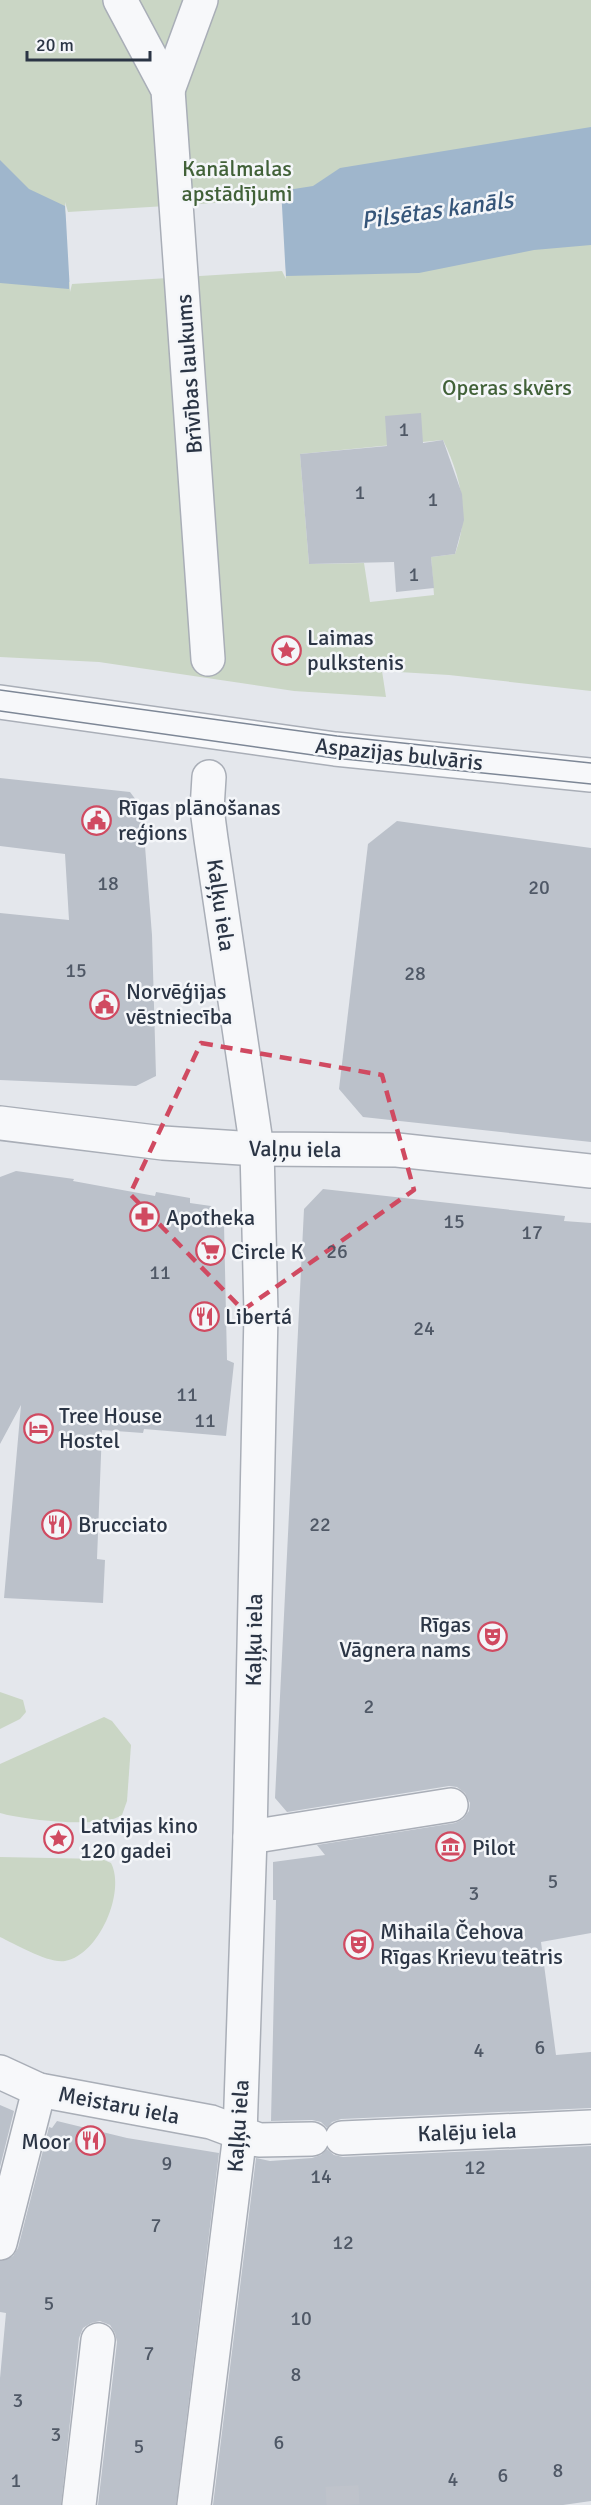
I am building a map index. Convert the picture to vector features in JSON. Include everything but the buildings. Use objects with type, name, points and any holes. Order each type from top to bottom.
[{"type":"street","name":"Brīvības laukums","points":[[120,0],[168,90],[208,659]]},
{"type":"street","name":"Brīvības laukums","points":[[168,90],[201,0]]},
{"type":"street","name":"Aspazijas bulvāris","points":[[0,702],[208,729],[335,749],[591,775]]},
{"type":"street","name":"Kaļķu iela","points":[[194,2505],[240,2134],[250,1836],[261,1313],[257,1149],[208,819],[209,777]]},
{"type":"street","name":"Vaļņu iela","points":[[0,1123],[127,1140],[257,1149],[397,1150],[591,1171]]},
{"type":"street","points":[[250,1836],[451,1805]]},
{"type":"street","name":"Meistaru iela","points":[[0,2072],[39,2090],[210,2122],[240,2134]]},
{"type":"street","points":[[0,2243],[39,2090]]},
{"type":"street","name":"Kalēju iela","points":[[240,2134],[259,2140],[591,2127]]},
{"type":"street","points":[[79,2505],[98,2340]]},
{"type":"highlighted area","points":[[201,1043],[382,1075],[414,1190],[243,1310],[130,1194]]},
{"type":"green space","name":"Kanālmalas apstādījumi","points":[[0,0],[591,0],[591,691],[449,675],[382,671],[386,697],[294,691],[99,662],[0,657]],"holes":[[[443,440],[459,482],[463,511],[462,525],[455,554],[431,557],[434,595],[370,602],[364,563],[309,564],[300,454]]]},
{"type":"green space","points":[[0,1692],[23,1700],[26,1712],[20,1719],[0,1729]]},
{"type":"green space","points":[[104,1717],[112,1721],[131,1745],[127,1801],[122,1815],[98,1822],[62,1822],[0,1813],[0,1764]]},
{"type":"green space","points":[[0,1857],[102,1859],[111,1863],[115,1875],[112,1905],[106,1921],[89,1947],[77,1956],[58,1961],[32,1953],[0,1937]]},
{"type":"water","name":"Pilsētas kanāls","points":[[591,127],[591,245],[534,250],[419,273],[286,276],[285,268],[69,282],[69,289],[0,283],[0,160],[29,189],[65,206],[66,215],[281,202],[281,191],[313,186],[340,168]]},
{"type":"pier","points":[[281,188],[286,279],[282,271],[72,284],[70,292],[65,202],[68,212],[279,199],[278,190]]},
{"type":"tunnel","points":[[342,2486],[343,2505]]},
{"type":"tram line","points":[[0,690],[337,736],[591,763]]},
{"type":"tram line","points":[[0,711],[334,758],[591,784]]},
{"type":"place","name":"Laimas pulkstenis","points":[[286,650]]},
{"type":"place","name":"Rīgas plānošanas reģions","points":[[97,820]]},
{"type":"place","name":"Norvēģijas vēstniecība","points":[[105,1004]]},
{"type":"place","name":"Apotheka","points":[[145,1217]]},
{"type":"place","name":"Circle K","points":[[210,1251]]},
{"type":"place","name":"Libertá","points":[[204,1316]]},
{"type":"place","name":"Tree House Hostel","points":[[38,1428]]},
{"type":"place","name":"Brucciato","points":[[57,1524]]},
{"type":"place","name":"Rīgas Vāgnera nams","points":[[492,1637]]},
{"type":"place","name":"Latvijas kino 120 gadei","points":[[59,1838]]},
{"type":"place","name":"Pilot","points":[[451,1847]]},
{"type":"place","name":"Mihaila Čehova Rīgas Krievu teātris","points":[[359,1944]]},
{"type":"place","name":"Moor","points":[[91,2141]]},
{"type":"park label","name":"Operas skvērs","points":[[507,387]]}]
